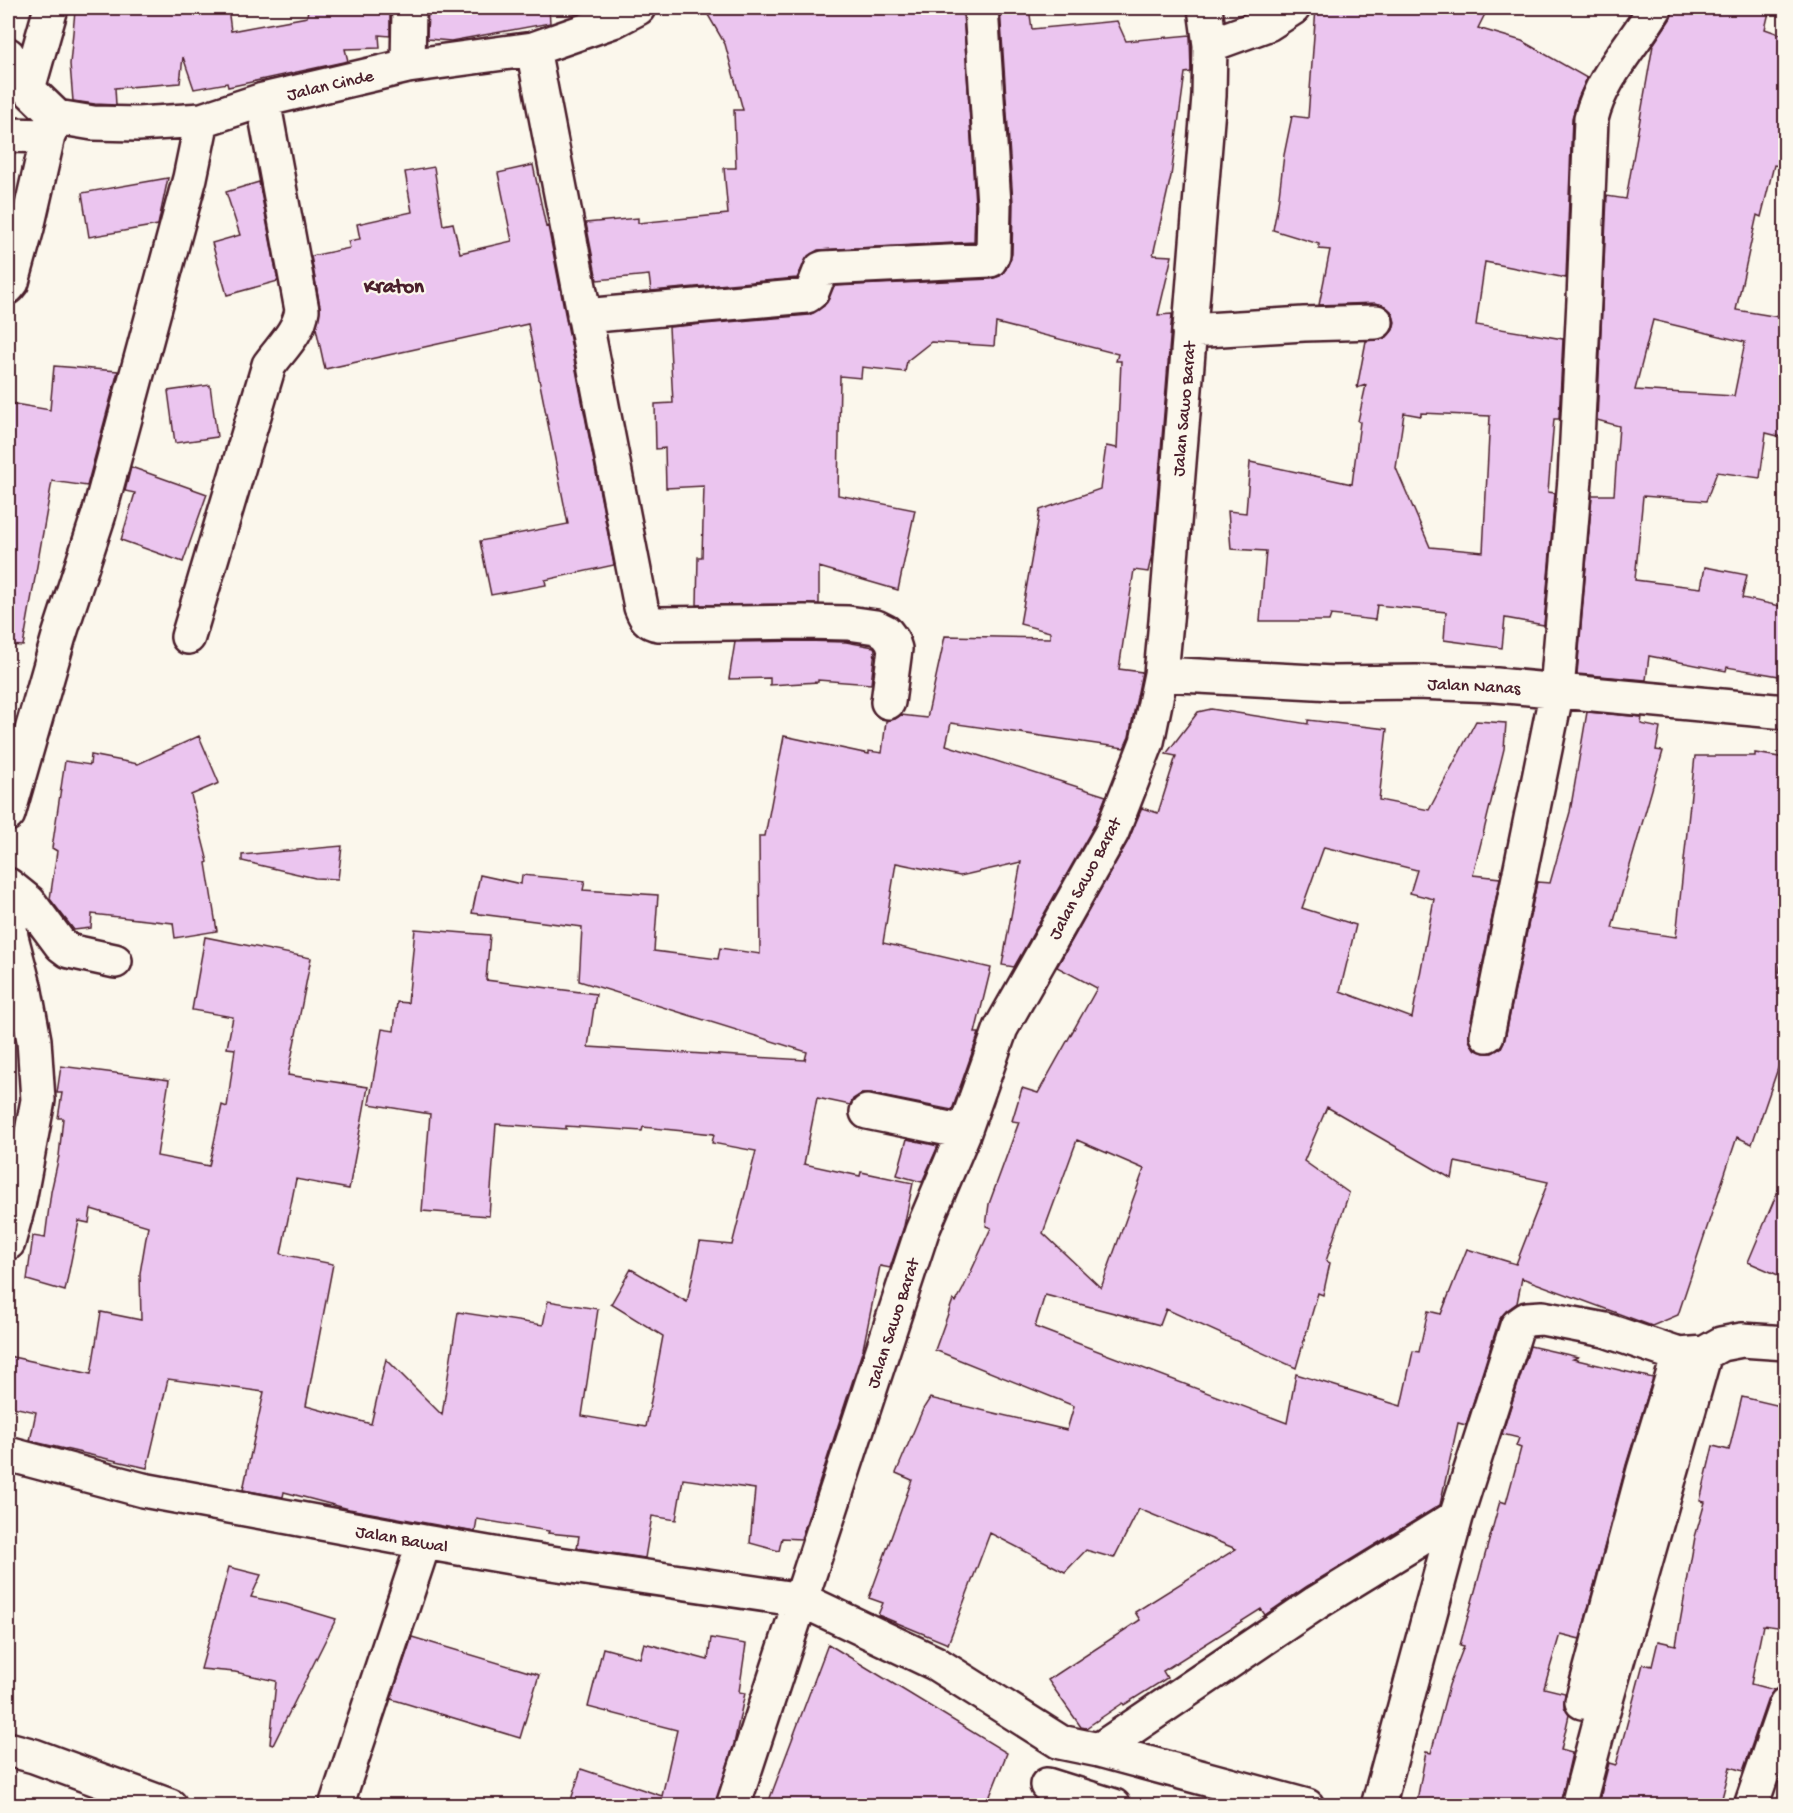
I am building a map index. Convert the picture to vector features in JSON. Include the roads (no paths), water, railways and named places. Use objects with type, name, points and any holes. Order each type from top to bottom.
[{"type":"street","points":[[28,88],[51,8]]},
{"type":"street","points":[[408,66],[409,8]]},
{"type":"street","points":[[584,316],[807,296],[812,292],[819,273],[824,268],[990,261],[993,249],[994,204],[981,8]]},
{"type":"street","name":"Jalan Sawo Barat","points":[[734,1806],[922,1231],[963,1132],[1001,1028],[1112,832],[1147,742],[1161,674],[1209,96],[1210,45],[1204,8]]},
{"type":"street","points":[[1210,45],[1268,24],[1293,8]]},
{"type":"street","points":[[1487,1035],[1557,690],[1575,479],[1591,119],[1595,101],[1603,86],[1655,8]]},
{"type":"street","name":"Jalan Cinde","points":[[8,135],[52,126],[202,120],[263,100],[408,66],[533,49],[622,12]]},
{"type":"street","points":[[533,49],[641,607],[646,617],[651,623],[659,624],[804,621],[876,627],[886,632],[892,639],[895,649],[888,702]]},
{"type":"street","points":[[8,55],[52,126],[27,228],[12,282],[8,287]]},
{"type":"street","points":[[188,637],[269,365],[296,331],[302,310],[263,100]]},
{"type":"street","points":[[8,814],[58,636],[99,514],[190,178],[202,120]]},
{"type":"street","points":[[1189,331],[1376,322]]},
{"type":"street","name":"Jalan Nanas","points":[[1161,674],[1333,683],[1416,682],[1496,685],[1785,712]]},
{"type":"street","points":[[14,895],[69,951],[115,961]]},
{"type":"street","points":[[8,1243],[18,1206],[38,1100],[34,1040],[24,986],[11,937],[14,895]]},
{"type":"street","points":[[867,1112],[963,1132]]},
{"type":"street","points":[[1378,1806],[1456,1518],[1517,1326],[1527,1319],[1542,1318],[1605,1330],[1692,1354],[1721,1344],[1742,1340],[1785,1343]]},
{"type":"street","points":[[1555,1806],[1644,1470],[1692,1354]]},
{"type":"street","points":[[1578,1806],[1692,1354]]},
{"type":"street","name":"Jalan Bawal","points":[[8,1454],[418,1561],[511,1557],[800,1607],[935,1663],[1049,1773]]},
{"type":"street","points":[[1049,1773],[1099,1750],[1316,1603],[1456,1518]]},
{"type":"street","points":[[336,1806],[418,1561]]},
{"type":"street","points":[[1751,1806],[1785,1704]]},
{"type":"street","points":[[8,1749],[34,1756],[170,1806]]},
{"type":"street","points":[[1099,1750],[1306,1806]]},
{"type":"street","points":[[1049,1773],[1114,1806]]},
{"type":"district","name":"Kraton","points":[[394,285]]}]
